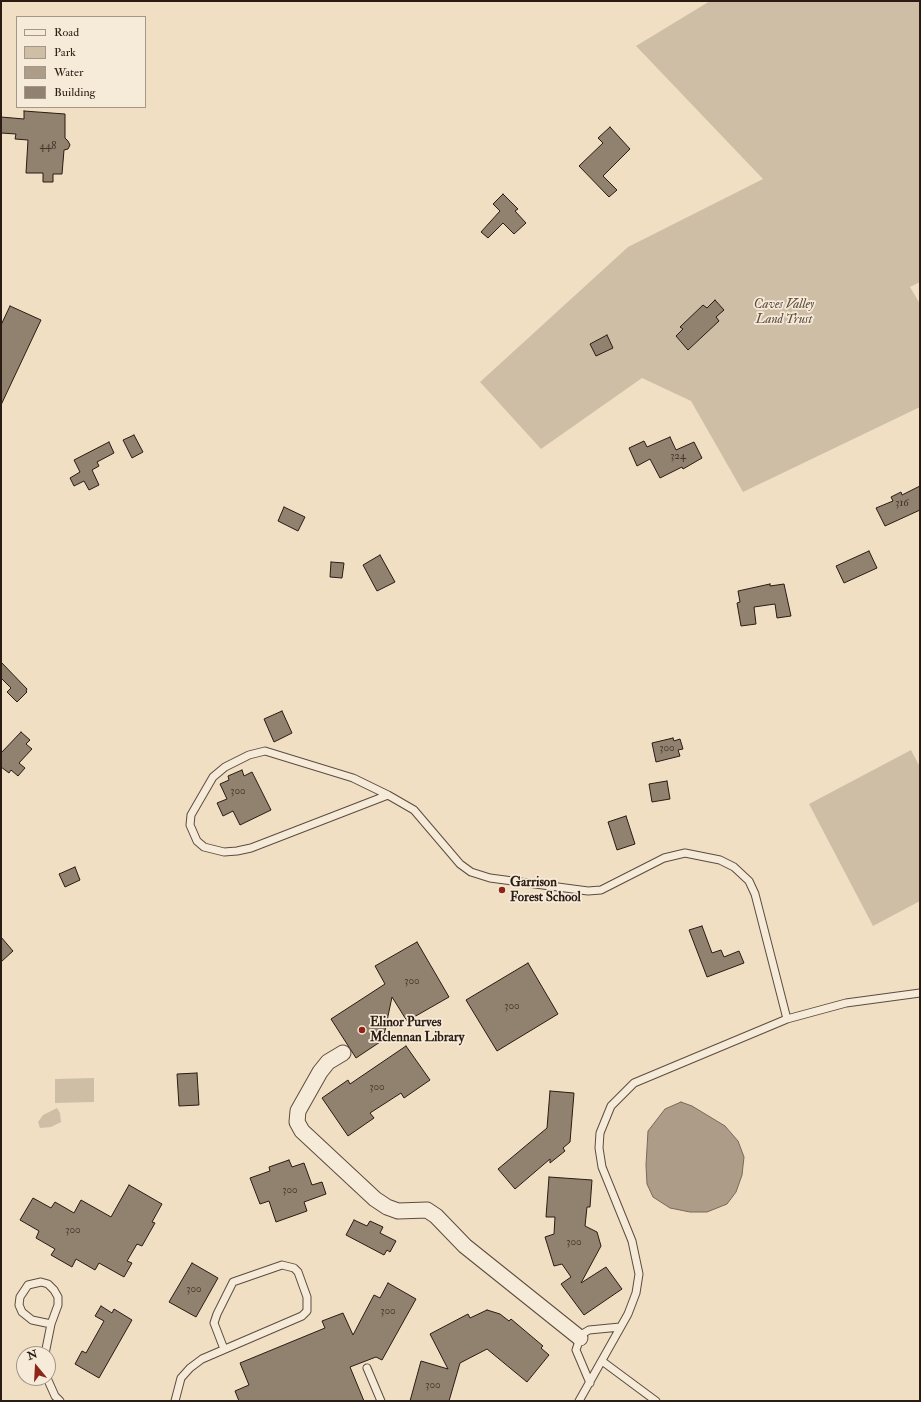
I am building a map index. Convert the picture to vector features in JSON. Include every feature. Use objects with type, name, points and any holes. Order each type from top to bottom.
[{"type":"street","points":[[343,1053],[328,1062],[320,1072],[298,1112],[297,1122],[302,1131],[375,1199],[388,1208],[398,1211],[427,1210],[436,1216],[465,1246],[580,1338]]},
{"type":"lane","points":[[388,795],[251,848],[237,851],[224,852],[204,847],[197,841],[190,825],[191,815],[213,777],[225,767],[249,755],[265,751],[353,778],[388,795],[414,810],[460,864],[471,872],[490,878],[588,891],[601,890],[664,858],[685,853],[720,860],[734,867],[749,881],[755,894],[787,1019]]},
{"type":"lane","points":[[579,1401],[620,1327],[636,1293],[639,1274],[632,1241],[602,1167],[599,1148],[600,1133],[611,1106],[634,1083],[640,1080],[787,1019],[846,1003],[920,993]]},
{"type":"lane","points":[[175,1401],[181,1378],[190,1368],[202,1359],[302,1316],[307,1311],[307,1297],[298,1272],[294,1268],[282,1265],[233,1282],[216,1314],[214,1323],[224,1349]]},
{"type":"lane","points":[[47,1346],[51,1324],[58,1305],[58,1297],[48,1284],[41,1282],[28,1285],[20,1297],[22,1312],[32,1320],[51,1324]]},
{"type":"lane","points":[[590,1383],[576,1350],[580,1338],[589,1330],[620,1327]]},
{"type":"lane","points":[[602,1361],[656,1401]]},
{"type":"lane","points":[[367,1368],[381,1401]]},
{"type":"lane","points":[[51,1386],[55,1396],[60,1401]]},
{"type":"green space","name":"Caves Valley Land Trust","points":[[710,1],[920,1],[920,282],[910,287],[920,304],[920,407],[743,492],[691,401],[642,378],[541,449],[480,382],[628,247],[763,179],[636,46]]},
{"type":"green space","points":[[911,750],[920,767],[920,901],[873,926],[809,804]]},
{"type":"green space","points":[[94,1078],[94,1102],[55,1103],[55,1079]]},
{"type":"green space","points":[[57,1108],[60,1113],[61,1122],[51,1127],[40,1128],[38,1122],[43,1115]]},
{"type":"water","points":[[681,1102],[692,1106],[725,1126],[738,1141],[744,1157],[742,1175],[736,1192],[727,1204],[707,1212],[690,1212],[670,1208],[653,1197],[647,1184],[646,1165],[648,1131],[665,1109]]},
{"type":"building","points":[[24,111],[65,114],[65,138],[70,145],[68,149],[64,150],[62,174],[53,174],[53,182],[43,182],[43,173],[26,173],[28,140],[15,139],[16,134],[1,133],[1,117],[24,119]]},
{"type":"building","points":[[610,127],[630,149],[603,176],[617,190],[609,197],[579,166],[603,143],[598,138]]},
{"type":"building","points":[[503,194],[518,209],[515,211],[526,223],[514,234],[503,223],[488,238],[481,232],[500,211],[493,204]]},
{"type":"building","points":[[715,300],[724,310],[716,317],[719,321],[688,350],[676,336],[683,329],[680,327],[703,305],[707,308]]},
{"type":"building","points":[[10,306],[41,320],[1,405],[1,325]]},
{"type":"building","points":[[607,335],[613,348],[596,356],[590,344]]},
{"type":"building","points":[[134,435],[143,452],[132,458],[123,440]]},
{"type":"building","points":[[670,437],[676,450],[694,442],[702,458],[683,469],[682,467],[660,478],[650,459],[637,466],[629,448],[644,441],[647,447]]},
{"type":"building","points":[[109,442],[114,453],[97,462],[99,466],[92,470],[99,485],[89,490],[84,481],[74,486],[70,478],[80,472],[74,460]]},
{"type":"building","points":[[920,486],[920,510],[885,526],[876,508],[893,501],[891,497],[901,492],[902,495]]},
{"type":"building","points":[[284,507],[305,517],[298,531],[278,521]]},
{"type":"building","points":[[869,551],[877,568],[844,583],[836,566]]},
{"type":"building","points":[[380,555],[395,582],[377,591],[363,565]]},
{"type":"building","points":[[331,562],[344,563],[342,578],[330,577]]},
{"type":"building","points":[[770,584],[770,586],[784,584],[791,616],[777,618],[775,604],[754,607],[756,624],[741,626],[737,603],[740,602],[738,591]]},
{"type":"building","points":[[1,662],[27,689],[27,692],[17,702],[7,692],[11,688],[1,678]]},
{"type":"building","points":[[282,711],[292,733],[274,742],[264,719]]},
{"type":"building","points":[[21,732],[30,740],[26,744],[32,749],[19,763],[25,768],[18,776],[11,770],[9,773],[1,767],[1,753]]},
{"type":"building","points":[[673,738],[674,741],[680,739],[683,749],[678,750],[680,756],[656,762],[652,743]]},
{"type":"building","points":[[242,770],[244,776],[252,772],[271,810],[240,825],[233,811],[223,816],[217,803],[227,799],[220,784],[229,780],[228,776]]},
{"type":"building","points":[[667,781],[670,799],[652,802],[649,784]]},
{"type":"building","points":[[626,816],[635,844],[617,850],[608,822]]},
{"type":"building","points":[[75,867],[80,880],[65,887],[59,874]]},
{"type":"building","points":[[702,926],[712,953],[721,950],[724,957],[739,951],[744,963],[707,977],[689,930]]},
{"type":"building","points":[[1,937],[13,951],[1,962]]},
{"type":"building","points":[[417,942],[449,997],[407,1021],[392,997],[383,1040],[356,1058],[331,1019],[385,984],[375,966]]},
{"type":"building","points":[[528,963],[558,1014],[497,1051],[466,1000]]},
{"type":"building","points":[[406,1046],[430,1080],[404,1098],[401,1093],[370,1113],[374,1118],[348,1136],[322,1098],[348,1080],[350,1084]]},
{"type":"building","points":[[197,1073],[199,1105],[179,1106],[177,1074]]},
{"type":"building","points":[[550,1091],[574,1093],[570,1142],[563,1148],[565,1151],[550,1163],[550,1159],[515,1189],[498,1169],[547,1128]]},
{"type":"building","points":[[289,1160],[292,1167],[304,1163],[312,1185],[322,1182],[326,1194],[304,1202],[307,1211],[276,1222],[269,1201],[260,1204],[250,1178],[270,1171],[269,1167]]},
{"type":"building","points":[[549,1177],[592,1180],[590,1207],[587,1207],[585,1226],[597,1232],[601,1246],[581,1283],[606,1267],[622,1289],[584,1315],[561,1284],[571,1277],[562,1264],[554,1266],[545,1237],[554,1234],[555,1217],[546,1217]]},
{"type":"building","points":[[129,1185],[162,1204],[152,1222],[155,1223],[142,1246],[137,1244],[127,1261],[132,1263],[124,1277],[99,1263],[95,1270],[76,1259],[72,1267],[51,1255],[55,1249],[36,1238],[39,1231],[20,1220],[33,1198],[51,1208],[55,1202],[74,1213],[81,1200],[111,1217]]},
{"type":"building","points":[[354,1220],[367,1226],[370,1221],[383,1227],[380,1233],[396,1241],[390,1252],[387,1250],[384,1255],[346,1235]]},
{"type":"building","points":[[192,1263],[218,1278],[196,1317],[169,1302]]},
{"type":"building","points":[[388,1283],[416,1299],[382,1360],[376,1357],[350,1367],[364,1401],[239,1401],[235,1391],[249,1385],[240,1363],[325,1328],[322,1321],[343,1313],[353,1335],[374,1295],[380,1298]]},
{"type":"building","points":[[101,1306],[112,1313],[114,1309],[132,1320],[99,1378],[75,1364],[82,1351],[86,1353],[104,1321],[95,1316]]},
{"type":"building","points":[[487,1310],[500,1314],[509,1321],[511,1319],[543,1346],[541,1348],[549,1355],[527,1382],[487,1349],[460,1363],[449,1401],[410,1401],[421,1361],[448,1369],[430,1334],[468,1314],[470,1318]]},
{"type":"place","name":"Garrison Forest School","points":[[502,890]]},
{"type":"place","name":"Elinor Purves Mclennan Library","points":[[362,1030]]}]
